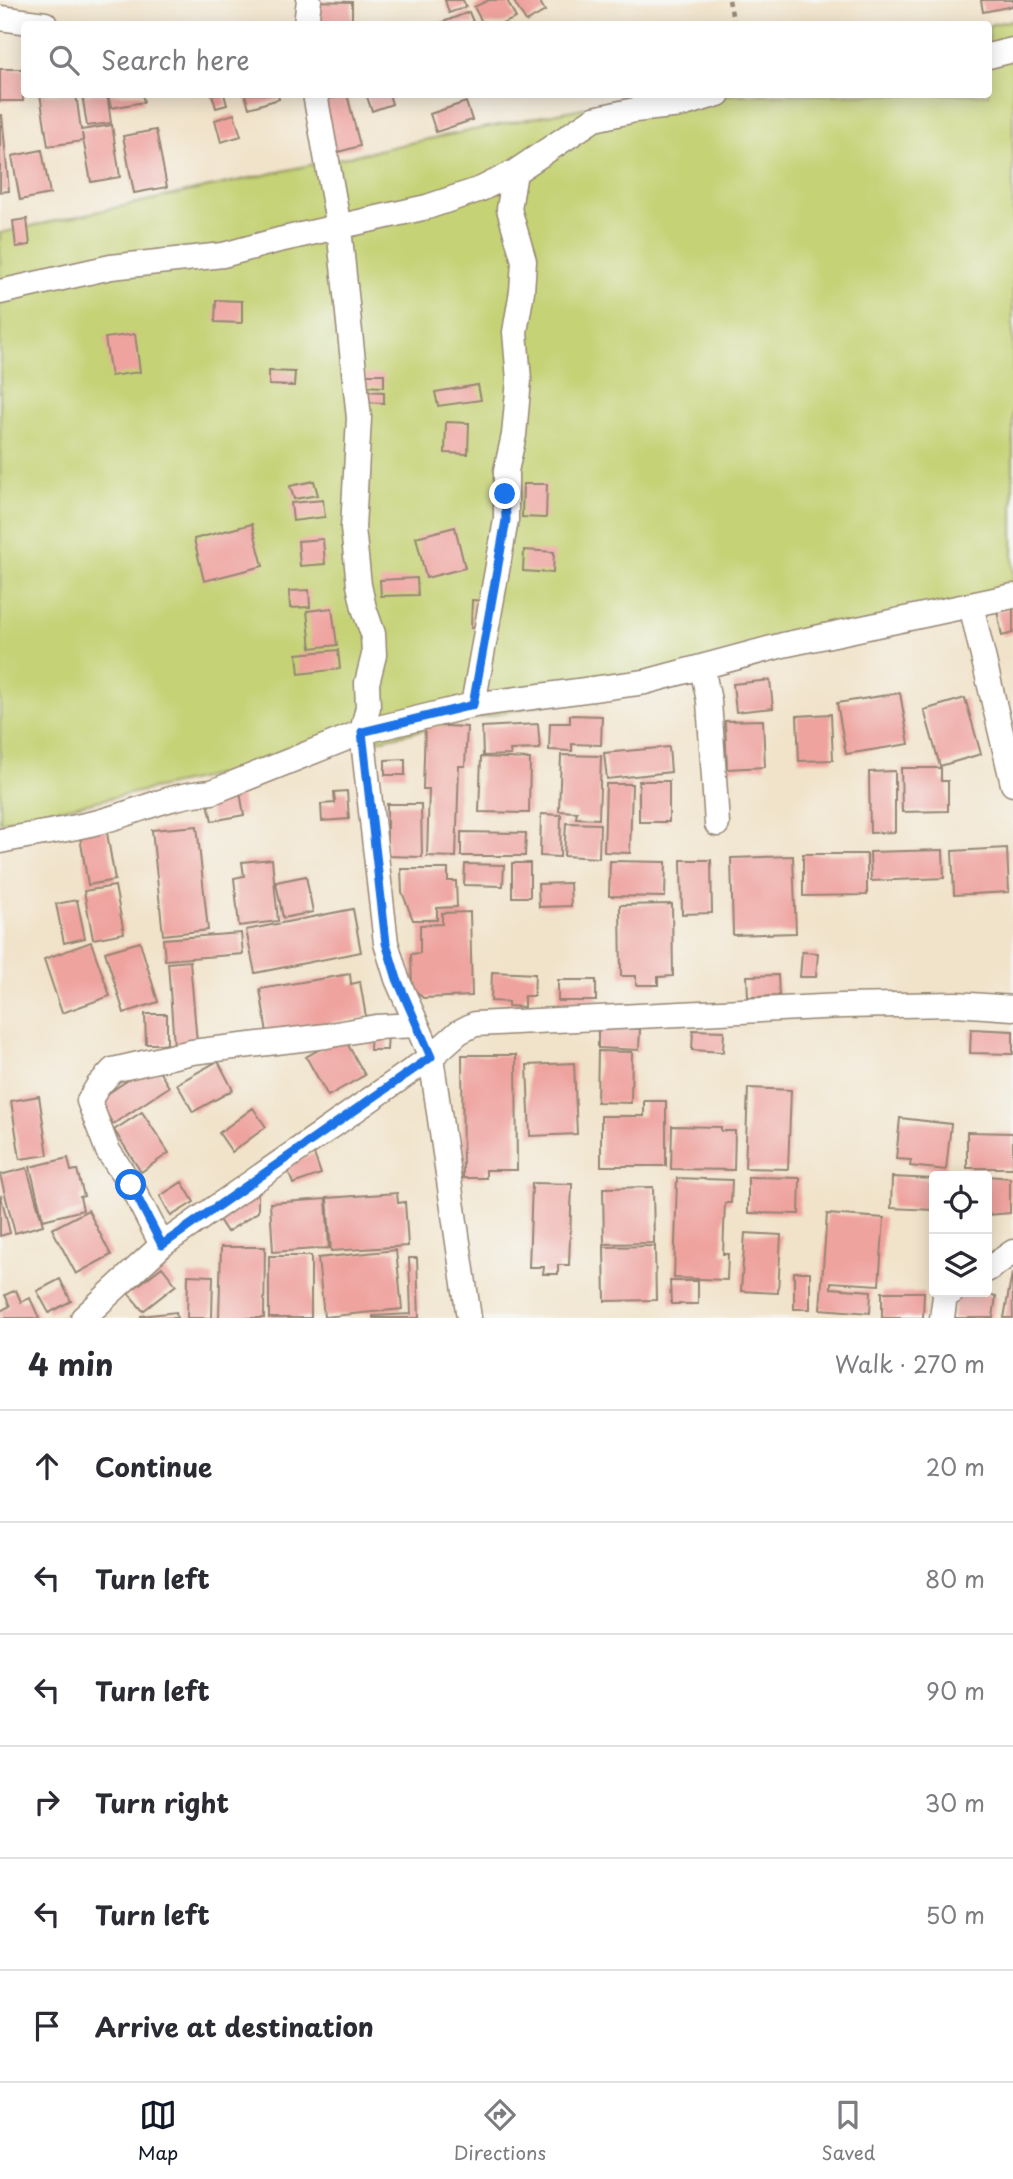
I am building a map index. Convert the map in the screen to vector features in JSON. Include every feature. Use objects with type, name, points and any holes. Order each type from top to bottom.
[{"type":"street","points":[[306,21],[309,0]]},
{"type":"street","points":[[0,18],[23,21]]},
{"type":"street","points":[[992,55],[1013,50]]},
{"type":"street","points":[[316,98],[339,228],[359,418],[353,528],[359,585],[373,634],[374,655],[367,683],[368,707],[362,732],[386,943],[397,979],[431,1057],[468,1318]]},
{"type":"street","points":[[0,292],[111,267],[223,255],[427,207],[481,189],[515,172],[594,119],[635,110],[681,105],[705,98]]},
{"type":"street","points":[[473,705],[506,520],[506,471],[514,435],[519,380],[515,332],[524,261],[509,209],[515,172]]},
{"type":"street","points":[[481,189],[509,209]]},
{"type":"street","points":[[0,841],[104,820],[186,794],[212,792],[362,732],[473,705],[645,682],[783,645],[1013,596]]},
{"type":"street","points":[[971,605],[1013,784]]},
{"type":"street","points":[[702,667],[709,701],[717,824]]},
{"type":"street","points":[[83,1318],[162,1245],[431,1057],[459,1032],[475,1024],[842,1006],[956,1004],[1013,1008]]},
{"type":"street","points":[[162,1245],[131,1185],[108,1151],[89,1101],[113,1070],[192,1052],[326,1036],[376,1027],[417,1025]]},
{"type":"street","points":[[992,1267],[1013,1252]]},
{"type":"street","points":[[942,1318],[945,1297]]},
{"type":"path","points":[[729,0],[733,21]]},
{"type":"green space","points":[[1013,20],[1013,602],[0,822],[0,233],[419,141],[632,98],[992,98],[992,24]]},
{"type":"building","points":[[445,0],[463,0],[466,7],[449,13]]},
{"type":"building","points":[[489,0],[507,0],[516,18],[509,21],[481,21],[474,7]]},
{"type":"building","points":[[513,0],[539,0],[545,11],[525,21]]},
{"type":"building","points":[[981,0],[1013,0],[1013,6],[983,12]]},
{"type":"building","points":[[312,1],[352,2],[352,20],[364,21],[311,21]]},
{"type":"building","points":[[469,12],[473,21],[446,21]]},
{"type":"building","points":[[0,69],[21,69],[23,101],[0,101]]},
{"type":"building","points":[[41,98],[77,98],[81,130],[112,125],[120,177],[91,182],[82,133],[83,141],[48,146]]},
{"type":"building","points":[[83,98],[108,98],[111,123],[87,126]]},
{"type":"building","points":[[109,98],[143,98],[144,102],[111,108]]},
{"type":"building","points":[[213,98],[225,98],[227,105],[216,108]]},
{"type":"building","points":[[246,98],[279,98],[279,99],[249,108]]},
{"type":"building","points":[[348,98],[360,146],[331,154],[318,102]]},
{"type":"building","points":[[367,98],[390,98],[392,104],[372,111]]},
{"type":"building","points":[[466,102],[472,120],[436,132],[430,114]]},
{"type":"building","points":[[234,114],[241,136],[221,142],[215,120]]},
{"type":"building","points":[[0,115],[9,191],[0,192]]},
{"type":"building","points":[[156,130],[167,187],[134,193],[123,136]]},
{"type":"building","points":[[42,150],[50,194],[20,200],[12,156]]},
{"type":"building","points":[[27,219],[30,245],[16,247],[13,221]]},
{"type":"building","points":[[216,300],[242,301],[242,323],[215,322]]},
{"type":"building","points":[[135,334],[140,372],[111,376],[105,338]]},
{"type":"building","points":[[269,371],[295,372],[294,386],[269,385]]},
{"type":"building","points":[[363,374],[384,374],[384,387],[362,386]]},
{"type":"building","points":[[478,385],[481,400],[438,406],[435,392]]},
{"type":"building","points":[[363,391],[384,392],[384,403],[363,402]]},
{"type":"building","points":[[446,422],[469,423],[468,454],[445,453]]},
{"type":"building","points":[[314,481],[318,495],[294,499],[290,486]]},
{"type":"building","points":[[523,484],[547,484],[546,518],[522,517]]},
{"type":"building","points":[[323,500],[325,517],[293,521],[291,503]]},
{"type":"building","points":[[252,524],[263,566],[204,581],[194,539]]},
{"type":"building","points":[[455,527],[465,568],[426,578],[416,537]]},
{"type":"building","points":[[323,539],[325,564],[300,566],[298,541]]},
{"type":"building","points":[[524,550],[554,552],[553,573],[523,571]]},
{"type":"building","points":[[417,578],[418,595],[381,596],[380,580]]},
{"type":"building","points":[[309,590],[310,607],[290,608],[289,591]]},
{"type":"building","points":[[472,600],[486,601],[486,628],[471,628]]},
{"type":"building","points":[[1013,607],[1013,633],[1002,636],[997,611]]},
{"type":"building","points":[[332,608],[337,645],[311,648],[307,611]]},
{"type":"building","points":[[338,650],[340,669],[299,674],[297,654]]},
{"type":"building","points":[[770,680],[773,708],[736,712],[733,684]]},
{"type":"building","points":[[900,693],[909,744],[846,754],[837,703]]},
{"type":"building","points":[[965,698],[981,754],[940,766],[924,710]]},
{"type":"building","points":[[831,714],[833,760],[799,761],[797,716]]},
{"type":"building","points":[[570,715],[602,716],[601,745],[572,744],[572,751],[549,750],[550,723],[570,723]]},
{"type":"building","points":[[763,720],[765,767],[727,769],[725,721]]},
{"type":"building","points":[[538,724],[540,749],[510,750],[511,755],[483,756],[482,727]]},
{"type":"building","points":[[425,725],[467,727],[465,766],[459,766],[456,857],[427,856],[429,789],[423,789]]},
{"type":"building","points":[[669,747],[671,772],[607,779],[604,753]]},
{"type":"building","points":[[561,755],[601,756],[599,819],[576,818],[577,812],[559,811]]},
{"type":"building","points":[[481,757],[530,759],[529,813],[479,812]]},
{"type":"building","points":[[405,759],[405,775],[385,775],[385,760]]},
{"type":"building","points":[[901,768],[941,768],[941,781],[948,781],[948,811],[902,812]]},
{"type":"building","points":[[895,771],[895,832],[870,833],[869,772]]},
{"type":"building","points":[[639,781],[669,781],[669,822],[639,822]]},
{"type":"building","points":[[606,784],[632,784],[630,853],[604,852]]},
{"type":"building","points":[[347,791],[349,819],[322,821],[321,804],[335,803],[334,792]]},
{"type":"building","points":[[240,792],[244,815],[212,821],[207,798]]},
{"type":"building","points":[[387,804],[421,804],[422,857],[387,856]]},
{"type":"building","points":[[541,814],[561,815],[560,857],[540,856]]},
{"type":"building","points":[[566,823],[600,824],[599,858],[564,856]]},
{"type":"building","points":[[197,826],[208,930],[163,935],[152,830]]},
{"type":"building","points":[[106,827],[115,880],[88,885],[79,831]]},
{"type":"building","points":[[461,832],[526,833],[525,856],[461,856]]},
{"type":"building","points":[[1007,848],[1009,892],[954,895],[952,851]]},
{"type":"building","points":[[943,850],[944,878],[871,881],[870,852]]},
{"type":"building","points":[[803,854],[867,854],[867,895],[803,896]]},
{"type":"building","points":[[793,856],[796,933],[733,935],[731,858]]},
{"type":"building","points":[[272,859],[278,921],[239,926],[234,878],[244,876],[242,862]]},
{"type":"building","points":[[681,860],[711,860],[712,913],[682,914]]},
{"type":"building","points":[[610,861],[666,862],[665,897],[609,896]]},
{"type":"building","points":[[512,863],[530,863],[530,897],[512,897]]},
{"type":"building","points":[[465,864],[504,865],[503,886],[464,885]]},
{"type":"building","points":[[401,869],[448,869],[448,881],[456,881],[457,907],[437,908],[437,920],[413,920],[402,892]]},
{"type":"building","points":[[306,876],[313,912],[283,918],[276,882]]},
{"type":"building","points":[[570,883],[571,906],[539,907],[538,884]]},
{"type":"building","points":[[115,886],[124,933],[93,939],[84,891]]},
{"type":"building","points":[[77,900],[85,938],[64,943],[56,904]]},
{"type":"building","points":[[672,904],[673,976],[658,977],[658,985],[636,985],[636,976],[621,976],[620,905]]},
{"type":"building","points":[[353,909],[361,952],[255,973],[246,930]]},
{"type":"building","points":[[470,912],[472,996],[423,998],[412,987],[411,954],[420,953],[420,925],[442,924],[442,913]]},
{"type":"building","points":[[241,933],[243,954],[165,960],[163,939]]},
{"type":"building","points":[[91,942],[110,996],[62,1013],[44,959]]},
{"type":"building","points":[[140,942],[158,1002],[124,1013],[105,952]]},
{"type":"building","points":[[802,952],[818,953],[816,977],[800,977]]},
{"type":"building","points":[[190,961],[197,1043],[174,1045],[168,963]]},
{"type":"building","points":[[492,972],[535,974],[534,996],[524,996],[524,1007],[491,1001]]},
{"type":"building","points":[[350,974],[351,984],[360,982],[366,1017],[267,1033],[260,989]]},
{"type":"building","points":[[778,975],[779,996],[748,997],[747,976]]},
{"type":"building","points":[[558,980],[596,980],[596,1001],[558,1001]]},
{"type":"building","points":[[145,1014],[167,1014],[167,1044],[146,1044]]},
{"type":"building","points":[[598,1027],[640,1029],[639,1050],[598,1048]]},
{"type":"building","points":[[971,1029],[1013,1031],[1013,1054],[970,1053]]},
{"type":"building","points":[[693,1030],[724,1031],[723,1052],[692,1050]]},
{"type":"building","points":[[371,1032],[388,1033],[387,1050],[370,1050]]},
{"type":"building","points":[[343,1036],[365,1075],[328,1096],[306,1057]]},
{"type":"building","points":[[598,1051],[632,1052],[631,1103],[597,1102]]},
{"type":"building","points":[[462,1055],[516,1055],[517,1170],[486,1170],[486,1178],[463,1178]]},
{"type":"building","points":[[218,1061],[233,1090],[193,1112],[177,1084]]},
{"type":"building","points":[[154,1063],[169,1087],[113,1124],[98,1100]]},
{"type":"building","points":[[574,1063],[577,1134],[530,1136],[527,1065]]},
{"type":"building","points":[[748,1088],[791,1090],[788,1169],[745,1168]]},
{"type":"building","points":[[39,1096],[48,1155],[20,1159],[11,1101]]},
{"type":"building","points":[[644,1101],[666,1101],[666,1166],[601,1166],[601,1116],[644,1116]]},
{"type":"building","points":[[253,1108],[266,1127],[232,1152],[219,1133]]},
{"type":"building","points":[[142,1112],[169,1153],[141,1172],[114,1130]]},
{"type":"building","points":[[900,1118],[951,1124],[946,1170],[910,1166],[911,1160],[896,1159]]},
{"type":"building","points":[[672,1126],[721,1127],[721,1131],[735,1131],[734,1170],[671,1169]]},
{"type":"building","points":[[967,1132],[1013,1133],[1013,1168],[967,1168]]},
{"type":"building","points":[[314,1154],[321,1174],[293,1184],[286,1164]]},
{"type":"building","points":[[68,1158],[71,1171],[77,1170],[84,1196],[80,1197],[83,1210],[43,1220],[30,1167]]},
{"type":"building","points":[[27,1168],[43,1225],[15,1233],[0,1175]]},
{"type":"building","points":[[992,1176],[1010,1178],[1010,1213],[992,1215]]},
{"type":"building","points":[[748,1177],[800,1178],[799,1214],[748,1213]]},
{"type":"building","points":[[892,1177],[929,1179],[929,1210],[891,1208]]},
{"type":"building","points":[[677,1178],[732,1180],[731,1203],[725,1203],[723,1254],[728,1254],[727,1280],[674,1278]]},
{"type":"building","points":[[182,1182],[194,1202],[171,1216],[160,1196]]},
{"type":"building","points":[[532,1183],[572,1184],[569,1265],[558,1265],[558,1274],[543,1274],[544,1267],[529,1267]]},
{"type":"building","points":[[258,1187],[258,1212],[227,1232],[216,1215]]},
{"type":"building","points":[[653,1187],[654,1243],[604,1244],[603,1188]]},
{"type":"building","points":[[397,1193],[398,1203],[405,1202],[408,1246],[331,1251],[327,1198]]},
{"type":"building","points":[[0,1197],[10,1233],[0,1236]]},
{"type":"building","points":[[326,1199],[329,1248],[273,1252],[270,1203]]},
{"type":"building","points":[[88,1210],[111,1255],[76,1274],[52,1229]]},
{"type":"building","points":[[827,1214],[884,1218],[879,1285],[831,1282],[831,1288],[871,1291],[870,1313],[820,1309]]},
{"type":"building","points":[[745,1233],[781,1235],[778,1293],[741,1291]]},
{"type":"building","points":[[655,1246],[656,1300],[605,1301],[604,1247]]},
{"type":"building","points":[[221,1247],[265,1247],[264,1318],[219,1318]]},
{"type":"building","points":[[396,1250],[402,1309],[324,1317],[318,1258]]},
{"type":"building","points":[[269,1256],[311,1256],[311,1318],[269,1318]]},
{"type":"building","points":[[409,1258],[417,1258],[419,1318],[373,1318],[411,1314]]},
{"type":"building","points":[[162,1267],[176,1285],[143,1311],[128,1293]]},
{"type":"building","points":[[794,1272],[810,1272],[810,1309],[794,1309]]},
{"type":"building","points":[[1012,1273],[1013,1318],[1004,1318]]},
{"type":"building","points":[[188,1275],[213,1276],[212,1318],[187,1318]]},
{"type":"building","points":[[60,1279],[71,1301],[49,1313],[37,1291]]},
{"type":"building","points":[[670,1281],[698,1281],[698,1304],[671,1304]]},
{"type":"building","points":[[16,1290],[21,1302],[30,1298],[39,1318],[1,1318],[0,1311],[10,1306],[5,1295]]},
{"type":"building","points":[[882,1292],[924,1292],[923,1318],[882,1318]]},
{"type":"building","points":[[996,1296],[993,1318],[953,1318],[955,1297]]},
{"type":"building","points":[[176,1312],[177,1318],[141,1318],[141,1316]]},
{"type":"route","points":[[131,1185],[162,1245],[431,1057],[397,979],[386,943],[362,732],[473,705],[506,520],[505,494]]}]
